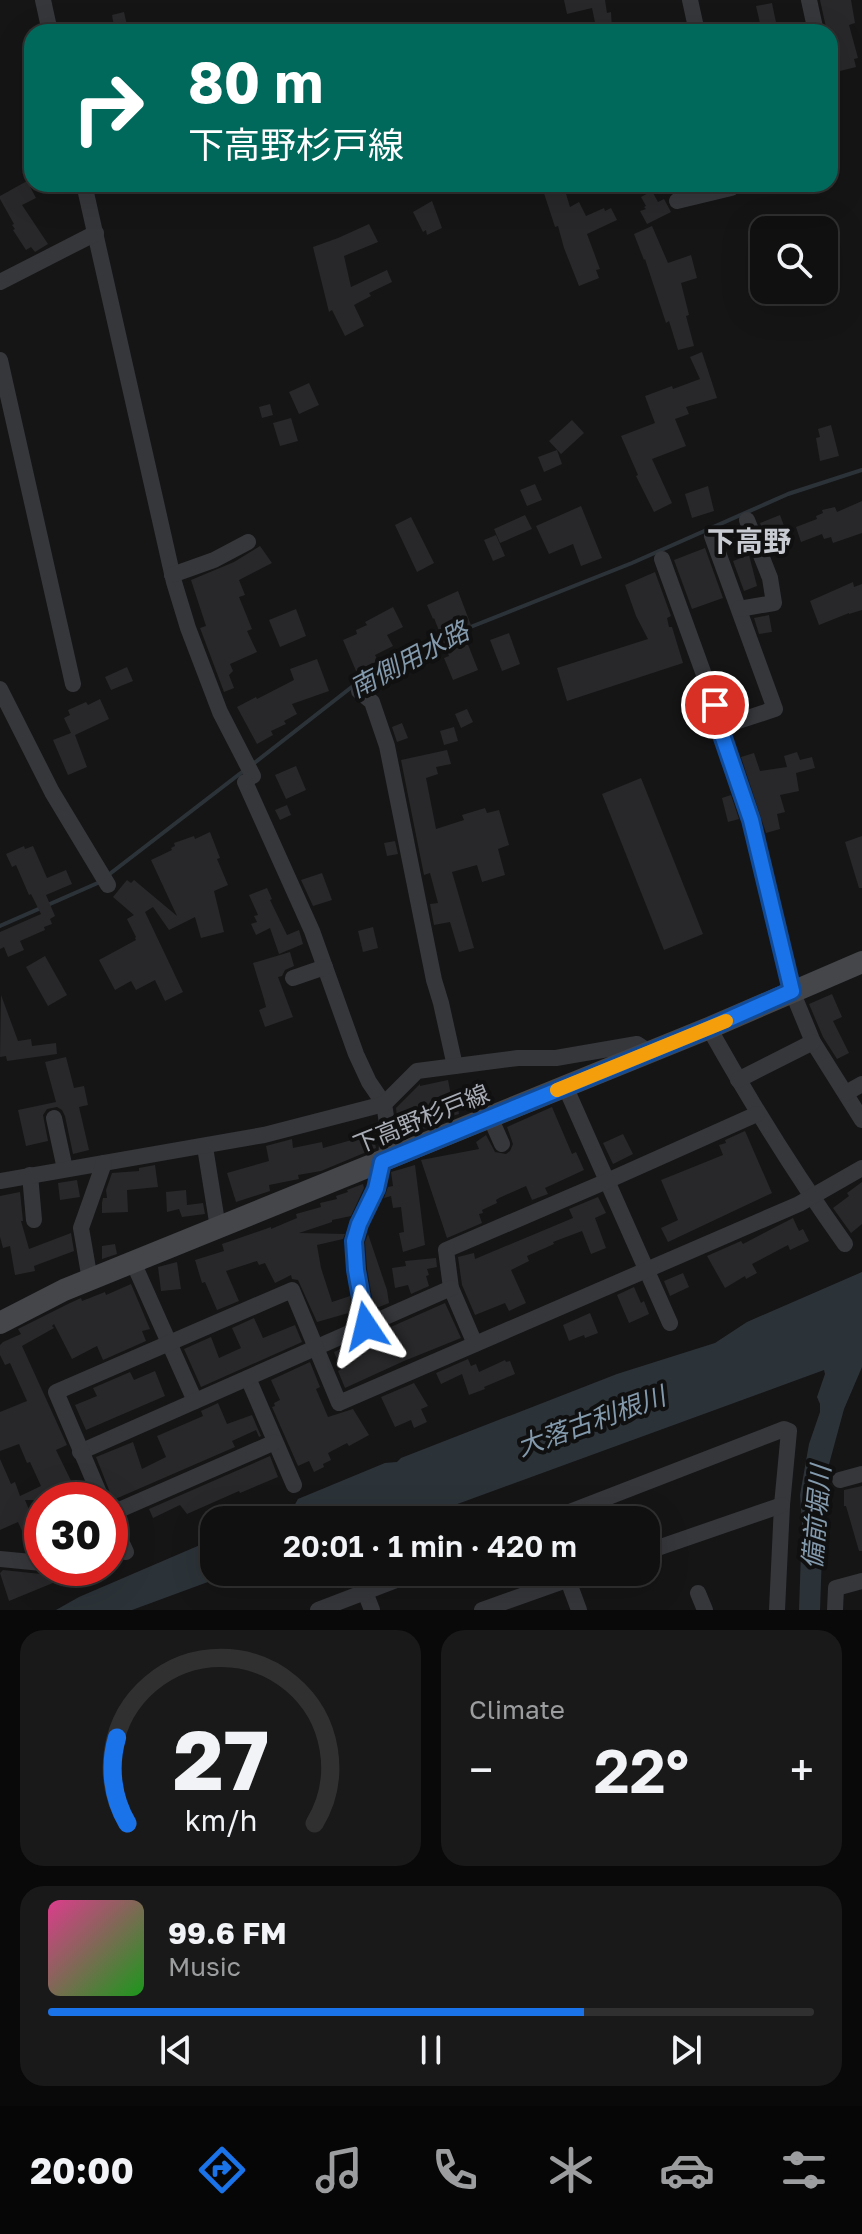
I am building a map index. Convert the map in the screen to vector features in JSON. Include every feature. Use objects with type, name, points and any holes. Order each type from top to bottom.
[{"type":"main road","name":"下高野杉戸線","points":[[0,1323],[64,1290],[709,1028],[862,962]]},
{"type":"street","points":[[43,0],[48,24]]},
{"type":"street","points":[[690,0],[695,24]]},
{"type":"street","points":[[809,0],[814,24]]},
{"type":"street","points":[[86,192],[172,575],[188,628],[325,967],[356,1054],[384,1104],[388,1129],[384,1161],[354,1241],[366,1326]]},
{"type":"street","points":[[677,201],[714,192]]},
{"type":"street","points":[[0,282],[96,233]]},
{"type":"street","points":[[0,360],[73,684]]},
{"type":"street","points":[[739,609],[774,603],[770,578],[747,520]]},
{"type":"street","points":[[712,536],[775,709],[720,727]]},
{"type":"street","points":[[172,575],[214,560],[248,542]]},
{"type":"street","points":[[662,559],[715,705],[751,820],[792,991],[813,1042],[862,1120]]},
{"type":"street","points":[[0,689],[52,792],[108,885]]},
{"type":"street","points":[[359,691],[372,702],[387,746],[434,980],[455,1066]]},
{"type":"street","points":[[0,730],[17,722]]},
{"type":"street","points":[[293,978],[325,967]]},
{"type":"street","points":[[709,1028],[757,1114],[845,1244]]},
{"type":"street","points":[[738,1080],[813,1042]]},
{"type":"street","points":[[0,1181],[205,1147],[384,1104],[417,1071],[518,1058],[569,1056],[637,1044],[649,1052]]},
{"type":"street","points":[[846,1093],[862,1084]]},
{"type":"street","points":[[565,1086],[670,1323]]},
{"type":"street","points":[[475,1344],[451,1288],[446,1250],[757,1114]]},
{"type":"street","points":[[490,1117],[502,1144]]},
{"type":"street","points":[[54,1118],[65,1169]]},
{"type":"street","points":[[205,1147],[218,1228]]},
{"type":"street","points":[[90,1280],[81,1228],[104,1163]]},
{"type":"street","points":[[94,1482],[56,1392],[292,1290],[339,1403],[811,1198],[862,1168]]},
{"type":"street","points":[[30,1175],[34,1220]]},
{"type":"street","points":[[133,1262],[195,1401]]},
{"type":"street","points":[[80,1452],[451,1288]]},
{"type":"street","points":[[248,1378],[294,1485]]},
{"type":"street","points":[[585,1506],[784,1429],[789,1431],[777,1610]]},
{"type":"street","points":[[128,1508],[275,1442]]},
{"type":"street","points":[[840,1480],[862,1474]]},
{"type":"street","points":[[660,1547],[782,1505]]},
{"type":"street","points":[[0,1559],[24,1561]]},
{"type":"street","points":[[835,1610],[836,1588],[862,1581]]},
{"type":"street","points":[[318,1610],[381,1586]]},
{"type":"street","points":[[482,1610],[541,1586]]},
{"type":"street","points":[[570,1586],[579,1610]]},
{"type":"street","points":[[365,1592],[372,1610]]},
{"type":"street","points":[[698,1593],[705,1610]]},
{"type":"water","points":[[862,1272],[862,1367],[844,1409],[828,1468],[824,1496],[820,1610],[799,1610],[800,1495],[809,1444],[820,1412],[817,1397],[824,1370],[452,1506],[294,1506],[298,1499],[385,1463],[397,1462],[617,1374],[715,1343],[747,1322]]},
{"type":"water","points":[[200,1545],[200,1585],[132,1610],[56,1610],[105,1586],[128,1586],[128,1576]]},
{"type":"building","points":[[564,0],[605,0],[607,13],[611,12],[612,24],[595,24],[592,8],[567,14]]},
{"type":"building","points":[[820,0],[851,0],[855,23],[849,25],[858,58],[854,59],[856,67],[840,71],[838,24],[825,24]]},
{"type":"building","points":[[772,3],[776,24],[760,24],[756,6]]},
{"type":"building","points":[[124,12],[127,24],[114,24],[112,15]]},
{"type":"building","points":[[24,183],[24,192],[33,192],[36,198],[22,205],[48,244],[35,252],[31,247],[26,250],[13,230],[14,224],[0,196]]},
{"type":"building","points":[[544,192],[565,192],[570,207],[579,202],[586,216],[611,208],[617,220],[587,234],[600,269],[596,270],[599,278],[579,286],[558,226],[555,227]]},
{"type":"building","points":[[653,192],[658,202],[664,199],[671,212],[647,224],[640,211],[646,209],[641,197]]},
{"type":"building","points":[[432,201],[442,228],[427,235],[413,212]]},
{"type":"building","points":[[369,224],[378,242],[344,256],[351,287],[387,270],[392,282],[369,293],[371,296],[354,305],[364,326],[345,336],[332,310],[329,312],[313,247]]},
{"type":"building","points":[[652,226],[668,263],[691,255],[697,278],[681,283],[694,346],[678,350],[634,234]]},
{"type":"building","points":[[702,352],[717,398],[686,407],[689,414],[675,419],[686,446],[652,459],[672,503],[654,512],[621,436],[655,423],[645,396],[700,379],[690,357]]},
{"type":"building","points":[[309,383],[319,405],[299,414],[289,392]]},
{"type":"building","points":[[270,404],[273,415],[262,418],[259,407]]},
{"type":"building","points":[[291,418],[298,441],[280,446],[273,423]]},
{"type":"building","points":[[572,420],[584,433],[561,454],[549,441]]},
{"type":"building","points":[[831,425],[839,456],[820,461],[816,438],[820,437],[818,429]]},
{"type":"building","points":[[557,450],[562,464],[544,472],[538,457]]},
{"type":"building","points":[[535,484],[542,500],[527,506],[520,490]]},
{"type":"building","points":[[708,486],[714,511],[692,518],[685,494]]},
{"type":"building","points":[[862,501],[862,533],[833,543],[831,537],[824,539],[822,534],[801,542],[796,527],[817,519],[822,510],[835,507],[837,512]]},
{"type":"building","points":[[581,506],[602,558],[581,566],[573,544],[549,554],[536,526]]},
{"type":"building","points":[[525,515],[532,529],[500,543],[494,529]]},
{"type":"building","points":[[780,515],[787,534],[768,543],[760,523]]},
{"type":"building","points":[[411,517],[434,563],[417,572],[395,525]]},
{"type":"building","points":[[496,535],[505,556],[493,561],[484,540]]},
{"type":"building","points":[[260,546],[272,563],[239,580],[245,595],[239,597],[252,629],[247,631],[257,652],[230,664],[233,671],[229,675],[234,688],[224,692],[200,628],[206,626],[191,580],[234,562]]},
{"type":"building","points":[[705,548],[723,598],[692,609],[674,560]]},
{"type":"building","points":[[749,555],[757,586],[744,591],[733,561]]},
{"type":"building","points":[[655,572],[671,616],[667,618],[669,627],[672,627],[683,663],[567,701],[557,668],[648,639],[625,585]]},
{"type":"building","points":[[853,582],[854,587],[862,584],[862,610],[819,625],[810,601]]},
{"type":"building","points":[[458,591],[472,628],[463,632],[478,670],[453,680],[444,658],[449,656],[427,605]]},
{"type":"building","points":[[393,607],[403,627],[387,635],[393,646],[375,655],[378,661],[356,671],[343,640],[357,634],[356,630],[367,625],[365,622]]},
{"type":"building","points":[[296,609],[306,636],[280,647],[269,620]]},
{"type":"building","points":[[769,615],[772,632],[759,634],[754,618]]},
{"type":"building","points":[[509,633],[520,664],[502,671],[490,640]]},
{"type":"building","points":[[317,659],[329,691],[292,704],[297,714],[257,744],[237,707],[294,680],[290,669]]},
{"type":"building","points":[[127,667],[133,681],[111,690],[105,677]]},
{"type":"building","points":[[100,699],[109,719],[75,735],[87,767],[68,775],[53,740],[71,733],[64,718],[70,715],[68,710]]},
{"type":"building","points":[[467,709],[473,722],[461,728],[455,714]]},
{"type":"building","points":[[402,723],[408,738],[397,742],[392,727]]},
{"type":"building","points":[[454,727],[458,741],[444,745],[440,731]]},
{"type":"building","points":[[447,750],[451,764],[436,767],[438,774],[426,778],[436,829],[464,820],[462,815],[485,808],[487,813],[499,810],[509,845],[498,849],[505,875],[482,882],[477,865],[452,872],[474,948],[459,952],[450,922],[434,925],[430,904],[438,903],[430,873],[424,875],[401,760]]},
{"type":"building","points":[[797,752],[800,760],[812,757],[815,768],[796,773],[799,791],[780,795],[785,812],[777,814],[780,829],[766,833],[741,757],[754,753],[760,771],[787,767],[784,756]]},
{"type":"building","points":[[296,766],[306,790],[286,799],[275,775]]},
{"type":"building","points":[[641,778],[703,934],[664,950],[602,794]]},
{"type":"building","points":[[731,795],[739,819],[728,822],[722,798]]},
{"type":"building","points":[[287,805],[291,815],[280,820],[275,810]]},
{"type":"building","points":[[210,832],[228,885],[214,891],[224,932],[201,938],[195,917],[169,930],[153,907],[145,912],[183,992],[165,1001],[155,980],[136,990],[131,981],[115,990],[99,960],[136,940],[136,937],[127,919],[134,915],[113,897],[127,880],[131,883],[134,880],[177,916],[151,860],[172,850],[174,843]]},
{"type":"building","points":[[862,836],[862,888],[859,888],[845,842]]},
{"type":"building","points":[[395,841],[398,854],[387,856],[384,843]]},
{"type":"building","points":[[24,846],[25,849],[33,846],[47,878],[66,870],[72,884],[46,895],[55,916],[50,919],[52,924],[20,941],[24,950],[8,957],[4,947],[0,949],[0,932],[41,914],[16,865],[12,867],[6,854]]},
{"type":"building","points":[[322,873],[332,900],[313,906],[301,880]]},
{"type":"building","points":[[267,888],[287,935],[299,930],[303,944],[279,954],[270,928],[256,935],[251,924],[257,922],[254,916],[258,915],[249,895]]},
{"type":"building","points":[[373,927],[378,948],[363,952],[358,931]]},
{"type":"building","points":[[290,952],[294,966],[278,977],[293,1017],[265,1027],[259,1010],[266,1007],[253,963]]},
{"type":"building","points":[[45,956],[67,995],[48,1006],[26,967]]},
{"type":"building","points":[[832,994],[842,1017],[833,1021],[849,1053],[837,1059],[823,1037],[809,1004]]},
{"type":"building","points":[[1,995],[18,1041],[31,1039],[32,1046],[56,1043],[57,1054],[7,1061],[6,1056],[0,1057]]},
{"type":"building","points":[[66,1057],[74,1088],[84,1086],[88,1105],[79,1107],[89,1150],[73,1154],[65,1116],[57,1107],[47,1109],[43,1115],[48,1141],[26,1146],[18,1110],[56,1102],[45,1062]]},
{"type":"building","points":[[448,1080],[452,1101],[456,1100],[459,1114],[430,1123],[427,1128],[399,1132],[396,1108],[420,1084]]},
{"type":"building","points":[[552,1107],[572,1154],[576,1152],[584,1170],[545,1188],[548,1194],[532,1200],[526,1186],[499,1198],[497,1203],[479,1214],[482,1223],[447,1238],[421,1160],[479,1149],[476,1142],[486,1135],[495,1152],[506,1154],[513,1144],[507,1127]]},
{"type":"building","points":[[745,1131],[772,1193],[668,1242],[661,1228],[678,1220],[661,1180],[723,1155],[719,1145]]},
{"type":"building","points":[[623,1134],[633,1154],[613,1164],[603,1143]]},
{"type":"building","points":[[373,1136],[376,1148],[321,1171],[298,1175],[299,1179],[269,1185],[270,1191],[236,1202],[227,1173],[269,1161],[266,1146],[292,1139],[293,1148],[322,1142],[323,1148]]},
{"type":"building","points":[[155,1165],[158,1187],[127,1190],[128,1212],[102,1213],[103,1198],[107,1198],[106,1190],[112,1173],[139,1171],[139,1168]]},
{"type":"building","points":[[415,1165],[425,1245],[403,1252],[399,1233],[404,1232],[401,1207],[393,1208],[391,1196],[384,1198],[388,1187],[393,1186],[391,1172]]},
{"type":"building","points":[[77,1180],[80,1197],[60,1200],[58,1183]]},
{"type":"building","points":[[862,1182],[862,1224],[851,1233],[833,1208]]},
{"type":"building","points":[[363,1184],[351,1216],[299,1233],[345,1234],[343,1239],[317,1245],[332,1302],[350,1296],[352,1312],[317,1322],[298,1280],[292,1279],[291,1275],[275,1283],[265,1263],[259,1265],[257,1261],[226,1271],[239,1301],[217,1310],[205,1282],[202,1283],[195,1260],[224,1251],[222,1244],[297,1218],[296,1214],[321,1207],[320,1203],[337,1199],[336,1196]]},
{"type":"building","points":[[186,1190],[187,1205],[203,1203],[205,1214],[182,1217],[179,1209],[167,1212],[166,1192]]},
{"type":"building","points":[[20,1192],[21,1221],[29,1249],[71,1233],[74,1251],[34,1266],[35,1271],[15,1275],[10,1246],[3,1248],[0,1237],[0,1196]]},
{"type":"building","points":[[598,1197],[606,1213],[595,1218],[606,1248],[591,1254],[582,1231],[553,1242],[527,1256],[529,1261],[511,1270],[526,1303],[509,1311],[505,1303],[475,1315],[462,1285],[458,1257],[474,1253],[475,1259],[573,1218],[569,1209]]},
{"type":"building","points":[[793,1218],[799,1231],[803,1229],[809,1241],[790,1250],[788,1245],[752,1264],[757,1273],[725,1288],[707,1256],[741,1241],[743,1244]]},
{"type":"building","points":[[368,1234],[389,1303],[374,1309],[367,1269],[365,1242]]},
{"type":"building","points":[[115,1244],[117,1254],[102,1259],[102,1246]]},
{"type":"building","points":[[436,1258],[437,1267],[427,1269],[429,1286],[411,1294],[408,1285],[395,1288],[392,1268],[406,1266],[405,1261]]},
{"type":"building","points":[[177,1262],[181,1289],[161,1291],[158,1267]]},
{"type":"building","points":[[683,1273],[689,1287],[670,1296],[664,1281]]},
{"type":"building","points":[[131,1284],[150,1329],[142,1331],[146,1341],[103,1360],[97,1346],[72,1359],[54,1324],[54,1328],[22,1346],[67,1445],[56,1450],[72,1482],[39,1482],[19,1444],[0,1451],[0,1412],[27,1401],[10,1363],[5,1365],[0,1355],[0,1345],[21,1334],[18,1329],[70,1303],[105,1292],[106,1295]]},
{"type":"building","points":[[634,1287],[649,1314],[629,1323],[617,1295]]},
{"type":"building","points":[[445,1303],[461,1338],[345,1388],[334,1352]]},
{"type":"building","points":[[590,1313],[598,1333],[569,1341],[563,1325]]},
{"type":"building","points":[[254,1318],[263,1338],[295,1325],[302,1342],[201,1387],[184,1349],[211,1337],[219,1358],[241,1348],[232,1328]]},
{"type":"building","points":[[468,1359],[471,1366],[476,1364],[479,1372],[505,1360],[510,1361],[515,1374],[469,1395],[462,1374],[441,1384],[436,1373]]},
{"type":"building","points":[[310,1362],[320,1387],[316,1389],[328,1417],[353,1409],[369,1435],[328,1453],[331,1460],[314,1472],[309,1461],[298,1466],[272,1407],[280,1400],[271,1380]]},
{"type":"building","points":[[155,1371],[165,1396],[86,1430],[75,1405],[97,1396],[93,1388],[130,1372],[134,1380]]},
{"type":"building","points":[[414,1383],[428,1406],[421,1409],[427,1422],[414,1428],[411,1420],[395,1427],[381,1397]]},
{"type":"building","points":[[218,1403],[227,1424],[252,1415],[261,1436],[256,1430],[232,1441],[235,1447],[128,1493],[128,1482],[106,1482],[96,1457],[133,1442],[142,1469],[166,1457],[157,1436],[203,1416],[201,1411]]},
{"type":"building","points":[[270,1456],[278,1477],[200,1506],[187,1514],[180,1505],[153,1518],[149,1509]]},
{"type":"building","points":[[0,1459],[11,1484],[15,1482],[20,1496],[24,1494],[24,1535],[18,1522],[0,1530]]},
{"type":"building","points":[[862,1486],[862,1551],[859,1551],[844,1506],[844,1490]]},
{"type":"building","points":[[3,1570],[24,1572],[24,1586],[46,1586],[9,1601],[0,1573]]},
{"type":"waterway","name":"南側用水路","points":[[468,628],[632,563],[788,494],[862,470]]},
{"type":"waterway","name":"南側用水路","points":[[253,764],[362,679],[445,637]]},
{"type":"waterway","name":"南側用水路","points":[[107,876],[246,769]]},
{"type":"waterway","name":"南側用水路","points":[[0,926],[100,882]]},
{"type":"slow traffic","points":[[557,1090],[726,1021]]},
{"type":"district","name":"下高野","points":[[749,540]]},
{"type":"route","points":[[366,1326],[354,1241],[376,1189],[382,1162],[792,991],[751,820],[715,705]]},
{"type":"water label","name":"大落古利根川","points":[[591,1421]]},
{"type":"water label","name":"備前堀川","points":[[816,1517]]}]
